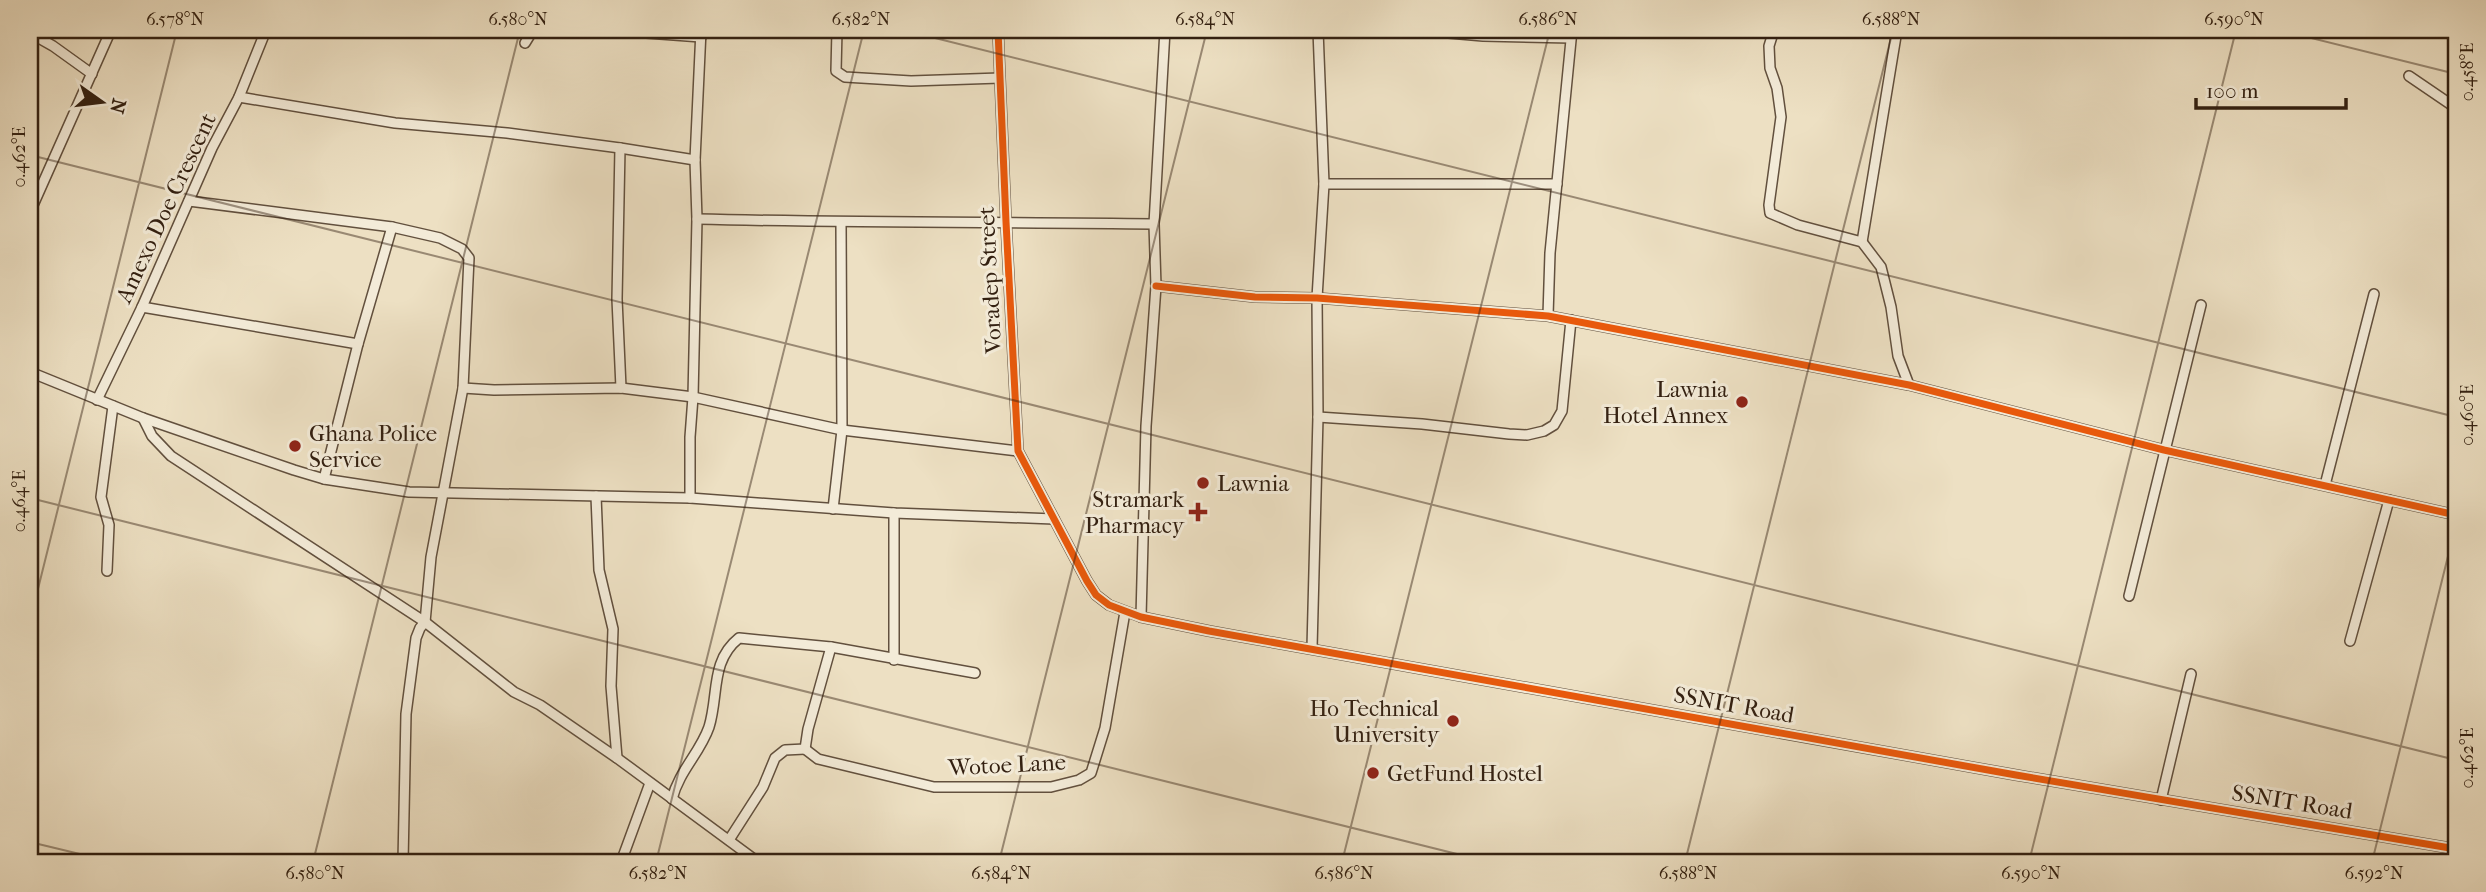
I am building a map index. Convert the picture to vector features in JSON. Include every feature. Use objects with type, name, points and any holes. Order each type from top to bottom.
[{"type":"street","points":[[30,212],[33,196],[111,30]]},
{"type":"street","name":"Amexo Doe Crescent","points":[[97,400],[142,307],[212,148],[239,97],[266,30]]},
{"type":"street","points":[[525,43],[533,30]]},
{"type":"street","points":[[605,30],[701,33],[695,160],[697,219],[690,498]]},
{"type":"street","points":[[837,30],[836,71],[845,77],[911,81],[1000,78]]},
{"type":"street","name":"Voradep Street","points":[[998,30],[1018,451],[1054,519]]},
{"type":"street","points":[[1141,617],[1146,426],[1156,286],[1154,224],[1165,30]]},
{"type":"street","points":[[1312,648],[1318,416],[1317,298],[1324,184],[1318,30]]},
{"type":"street","points":[[1414,30],[1483,36],[1572,34],[1550,253],[1548,316]]},
{"type":"street","points":[[1774,30],[1769,46],[1770,68],[1777,88],[1781,117],[1770,213],[1798,225],[1862,242],[1881,267],[1885,279],[1898,356],[1909,385]]},
{"type":"street","points":[[1862,242],[1897,30]]},
{"type":"street","points":[[30,33],[92,74]]},
{"type":"street","points":[[2409,76],[2456,108]]},
{"type":"street","points":[[239,97],[395,123],[507,133],[695,160]]},
{"type":"street","points":[[620,148],[617,299],[621,388]]},
{"type":"street","points":[[1324,184],[1557,184]]},
{"type":"street","points":[[189,201],[392,227],[440,238],[462,249],[469,258],[463,388],[441,494],[431,557],[425,622],[416,638],[406,715],[403,862]]},
{"type":"street","points":[[697,219],[841,223],[1154,224]]},
{"type":"street","points":[[834,509],[842,430],[841,223]]},
{"type":"street","points":[[324,479],[358,344],[392,227]]},
{"type":"street","points":[[1156,286],[1255,297],[1317,298],[1571,320],[1909,385],[2164,450],[2456,515]]},
{"type":"street","points":[[2325,485],[2374,294]]},
{"type":"street","points":[[2130,596],[2202,305]]},
{"type":"street","points":[[142,307],[358,344]]},
{"type":"street","points":[[1318,416],[1527,435],[1544,431],[1554,425],[1562,411],[1571,320]]},
{"type":"street","points":[[30,372],[143,418],[324,479],[409,492],[690,498],[894,513],[1054,519]]},
{"type":"street","points":[[463,388],[621,388],[693,397],[842,430],[1018,451]]},
{"type":"street","points":[[107,571],[108,524],[101,497],[113,406]]},
{"type":"street","points":[[143,418],[152,436],[171,456],[425,622],[514,692],[540,705],[617,758],[758,862]]},
{"type":"street","points":[[596,496],[599,570],[613,629],[611,686],[617,758]]},
{"type":"street","points":[[2350,641],[2389,500]]},
{"type":"street","points":[[894,513],[894,660]]},
{"type":"street","name":"SSNIT Road","points":[[1054,519],[1096,595],[1109,605],[1141,617],[1428,671],[2456,849]]},
{"type":"street","name":"Wotoe Lane","points":[[805,749],[818,759],[934,788],[1051,787],[1079,780],[1091,774],[1105,728],[1125,611]]},
{"type":"street","points":[[672,799],[676,783],[709,728],[722,657],[728,647],[739,638],[831,647],[975,673]]},
{"type":"street","points":[[729,840],[763,787],[775,758],[785,750],[805,749],[831,647]]},
{"type":"street","points":[[2161,800],[2191,674]]},
{"type":"street","points":[[621,862],[650,783]]},
{"type":"cycle path","points":[[998,30],[1018,451],[1087,581],[1096,595],[1109,605],[1141,617],[1209,631],[2016,775],[2456,849]]},
{"type":"cycle path","points":[[1156,286],[1255,297],[1317,298],[1548,316],[1909,385],[2164,450],[2456,515]]},
{"type":"place","name":"Lawnia Hotel Annex","points":[[1742,402]]},
{"type":"place","name":"Ghana Police Service","points":[[295,446]]},
{"type":"place","name":"Lawnia","points":[[1203,483]]},
{"type":"place","name":"Stramark Pharmacy","points":[[1198,512]]},
{"type":"place","name":"Ho Technical University","points":[[1453,721]]},
{"type":"place","name":"GetFund Hostel","points":[[1373,773]]}]
